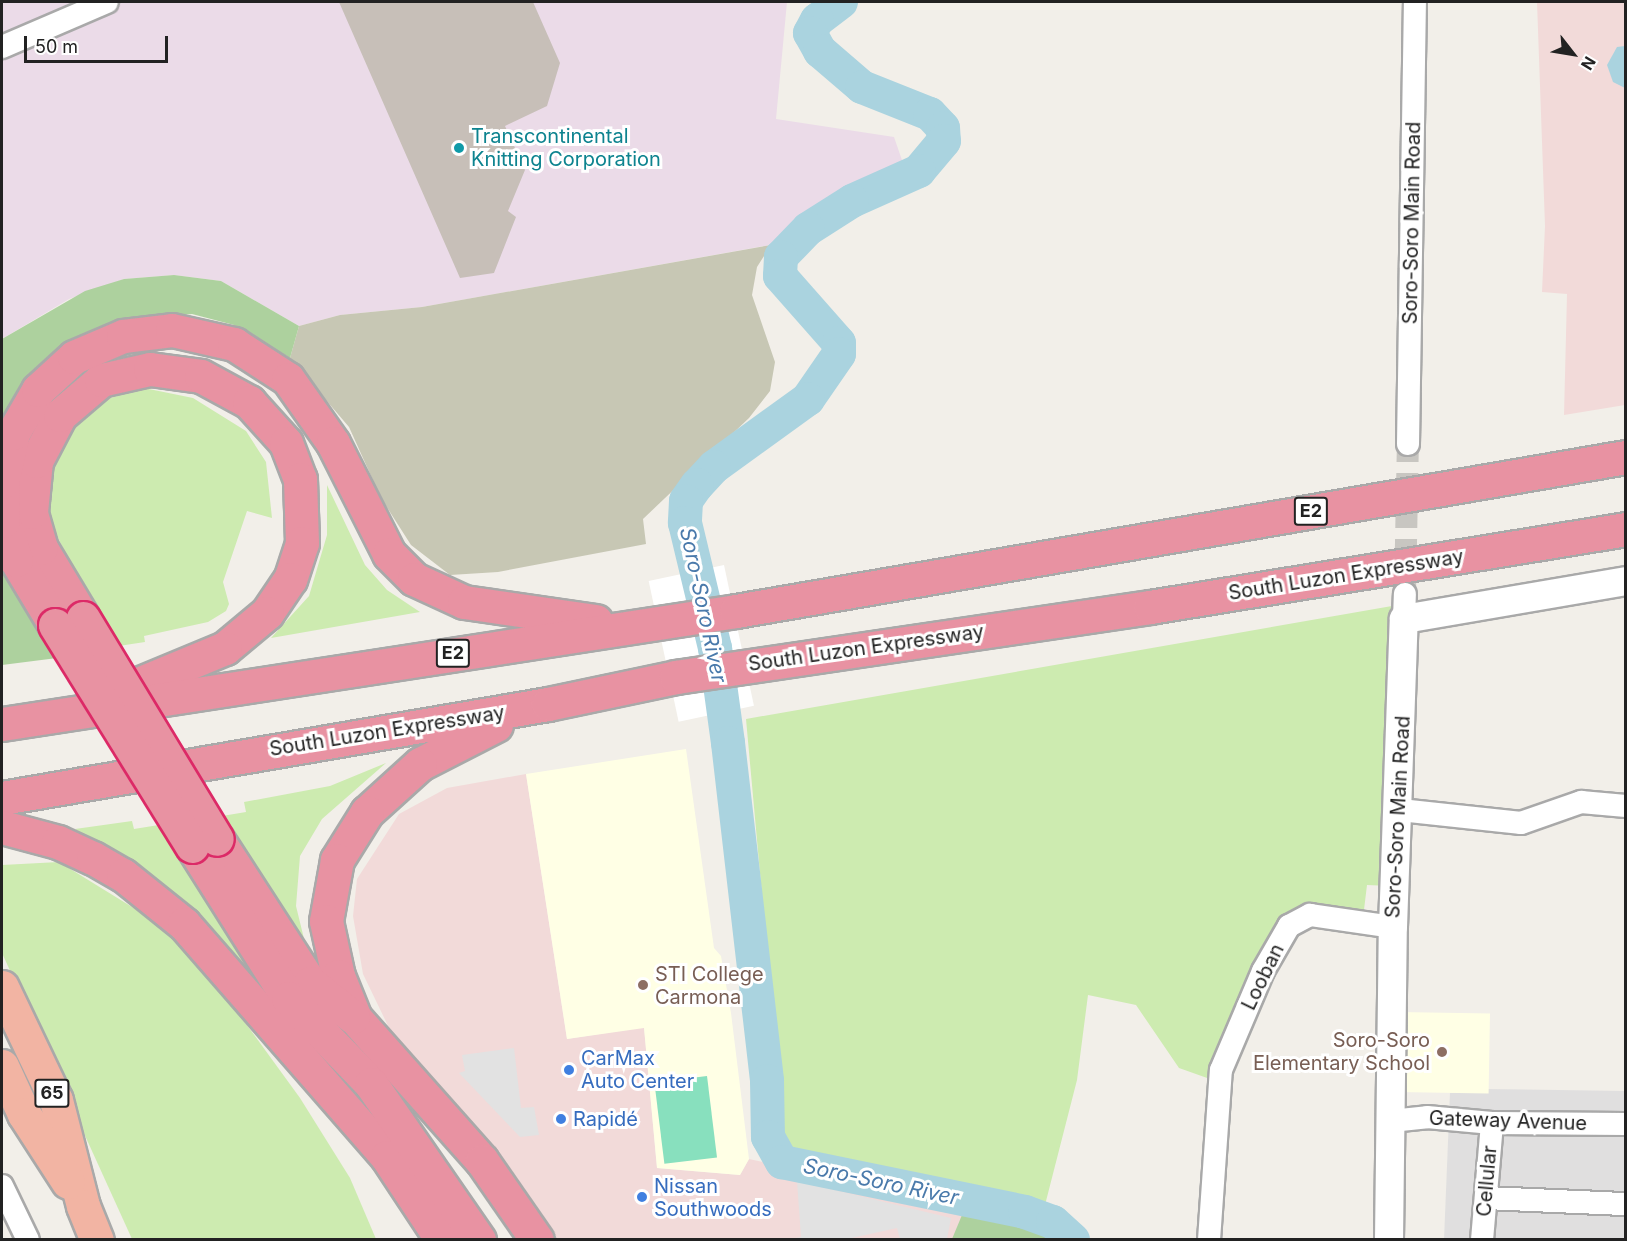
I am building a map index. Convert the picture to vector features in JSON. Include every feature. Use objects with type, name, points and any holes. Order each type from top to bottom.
[{"type":"highway","points":[[478,1239],[371,1084],[288,998],[204,842],[69,622],[16,560],[3,521],[2,482],[13,433],[38,390],[74,357],[123,336],[172,330],[234,344],[288,379],[333,443],[389,554],[428,588],[486,606],[633,626]]},
{"type":"highway","points":[[48,717],[201,661],[252,627],[279,597],[298,560],[304,500],[286,443],[249,402],[201,376],[141,370],[101,380],[60,414],[36,461],[31,512],[69,622]]},
{"type":"highway","name":"E2","points":[[2,724],[736,610],[1626,457]]},
{"type":"highway","name":"South Luzon Expressway","points":[[2,798],[548,704],[676,677],[753,664],[1162,605],[1626,529]]},
{"type":"highway","points":[[355,1018],[338,976],[326,921],[330,880],[355,827],[380,796],[420,764],[463,738],[548,704]]},
{"type":"highway","points":[[2,827],[58,842],[93,858],[123,875],[184,924],[387,1157],[442,1239]]},
{"type":"highway","points":[[204,842],[310,983],[355,1018],[482,1161],[537,1239]]},
{"type":"highway","name":"65","points":[[2,987],[56,1100],[83,1206],[97,1239]]},
{"type":"highway","name":"65","points":[[2,1066],[24,1114],[83,1206]]},
{"type":"highway","points":[[371,1084],[419,1119],[454,1156],[510,1239]]},
{"type":"street","points":[[2,46],[106,2]]},
{"type":"street","name":"Soro-Soro Main Road","points":[[1408,444],[1415,2]]},
{"type":"street","name":"Soro-Soro Main Road","points":[[1389,1239],[1393,927],[1400,810],[1405,607],[1626,581]]},
{"type":"street","points":[[1400,810],[1521,824],[1581,802],[1626,806]]},
{"type":"street","name":"Looban","points":[[1209,1239],[1221,1070],[1263,971],[1289,926],[1310,915],[1393,927]]},
{"type":"street","name":"Gateway Avenue","points":[[1391,1121],[1438,1117],[1492,1123],[1626,1125]]},
{"type":"street","name":"Cellular","points":[[1482,1239],[1492,1123]]},
{"type":"street","points":[[2,1186],[28,1239]]},
{"type":"street","points":[[1486,1198],[1626,1204]]},
{"type":"shaded area","points":[[2,2],[787,2],[776,119],[894,137],[903,163],[770,245],[422,307],[340,315],[299,326],[221,281],[174,275],[124,279],[69,299],[2,339]]},
{"type":"shaded area","points":[[1537,2],[1625,2],[1625,405],[1564,415],[1567,294],[1542,292],[1545,226]]},
{"type":"shaded area","points":[[771,245],[757,267],[752,295],[775,362],[770,391],[749,418],[643,519],[646,544],[498,572],[450,575],[411,545],[381,498],[349,427],[290,358],[299,326],[340,315],[422,307]]},
{"type":"shaded area","name":"STI College Carmona","points":[[686,749],[714,948],[721,956],[731,1013],[749,1159],[740,1175],[657,1168],[644,1028],[567,1039],[526,774]]},
{"type":"shaded area","points":[[526,774],[567,1039],[644,1027],[657,1168],[740,1175],[749,1159],[972,1209],[1040,1227],[1058,1239],[557,1239],[391,1032],[363,974],[353,916],[357,879],[399,814],[447,788]]},
{"type":"shaded area","name":"Soro-Soro Elementary School","points":[[1398,1012],[1490,1014],[1489,1094],[1397,1092]]},
{"type":"shaded area","points":[[514,1048],[521,1108],[534,1107],[539,1135],[520,1137],[459,1073],[465,1071],[462,1055]]},
{"type":"shaded area","points":[[1484,1089],[1625,1091],[1625,1239],[1444,1240],[1450,1093]]},
{"type":"shaded area","points":[[797,1181],[951,1218],[947,1239],[900,1239],[897,1228],[847,1239],[791,1239],[801,1237]]},
{"type":"green space","points":[[174,275],[221,281],[299,326],[290,358],[234,325],[192,314],[123,320],[2,423],[2,339],[85,291],[124,279]]},
{"type":"green space","points":[[144,388],[193,398],[246,431],[266,462],[272,518],[247,511],[223,582],[229,604],[226,611],[208,622],[144,636],[145,642],[112,647],[53,528],[48,509],[50,471],[74,422],[100,401]]},
{"type":"green space","points":[[327,485],[365,565],[387,590],[420,612],[271,638],[309,596],[327,535]]},
{"type":"green space","points":[[2,565],[65,657],[2,665]]},
{"type":"green space","points":[[1392,606],[1390,886],[1367,885],[1363,918],[1307,912],[1210,1079],[1179,1068],[1136,1005],[1088,995],[1077,1080],[1045,1205],[812,1158],[785,1148],[746,719]]},
{"type":"green space","points":[[386,763],[322,819],[300,856],[296,906],[307,951],[216,817],[246,812],[244,802],[330,786]]},
{"type":"green space","points":[[132,821],[134,829],[165,824],[270,1005],[214,937],[166,888],[75,829]]},
{"type":"green space","points":[[59,862],[158,923],[225,995],[300,1098],[350,1178],[376,1239],[132,1239],[2,953],[2,865]]},
{"type":"green space","points":[[707,1076],[717,1157],[664,1164],[654,1082]]},
{"type":"green space","points":[[962,1215],[1033,1229],[1051,1239],[952,1239]]},
{"type":"water","points":[[1626,46],[1625,88],[1613,82],[1607,65],[1617,47]]},
{"type":"pier","points":[[724,565],[754,706],[679,722],[649,581]]},
{"type":"building","name":"Transcontinental Knitting Corporation","points":[[339,2],[533,2],[560,63],[547,106],[505,126],[525,170],[508,211],[516,217],[494,273],[460,278]]},
{"type":"waterway","name":"Soro-Soro River","points":[[841,2],[817,20],[810,33],[820,51],[862,87],[930,114],[943,128],[944,141],[919,171],[852,201],[808,229],[781,257],[780,276],[839,343],[839,354],[808,399],[714,467],[686,501],[685,523],[715,648],[728,743],[767,1081],[768,1137],[782,1162],[1025,1212],[1053,1222],[1073,1240]]},
{"type":"tunnel","points":[[1405,594],[1408,444]]},
{"type":"place","name":"Transcontinental Knitting Corporation","points":[[459,148]]},
{"type":"place","name":"STI College Carmona","points":[[643,985]]},
{"type":"place","name":"Soro-Soro Elementary School","points":[[1442,1052]]},
{"type":"place","name":"CarMax Auto Center","points":[[569,1070]]},
{"type":"place","name":"Rapidé","points":[[561,1119]]},
{"type":"place","name":"Nissan Southwoods","points":[[642,1197]]}]
